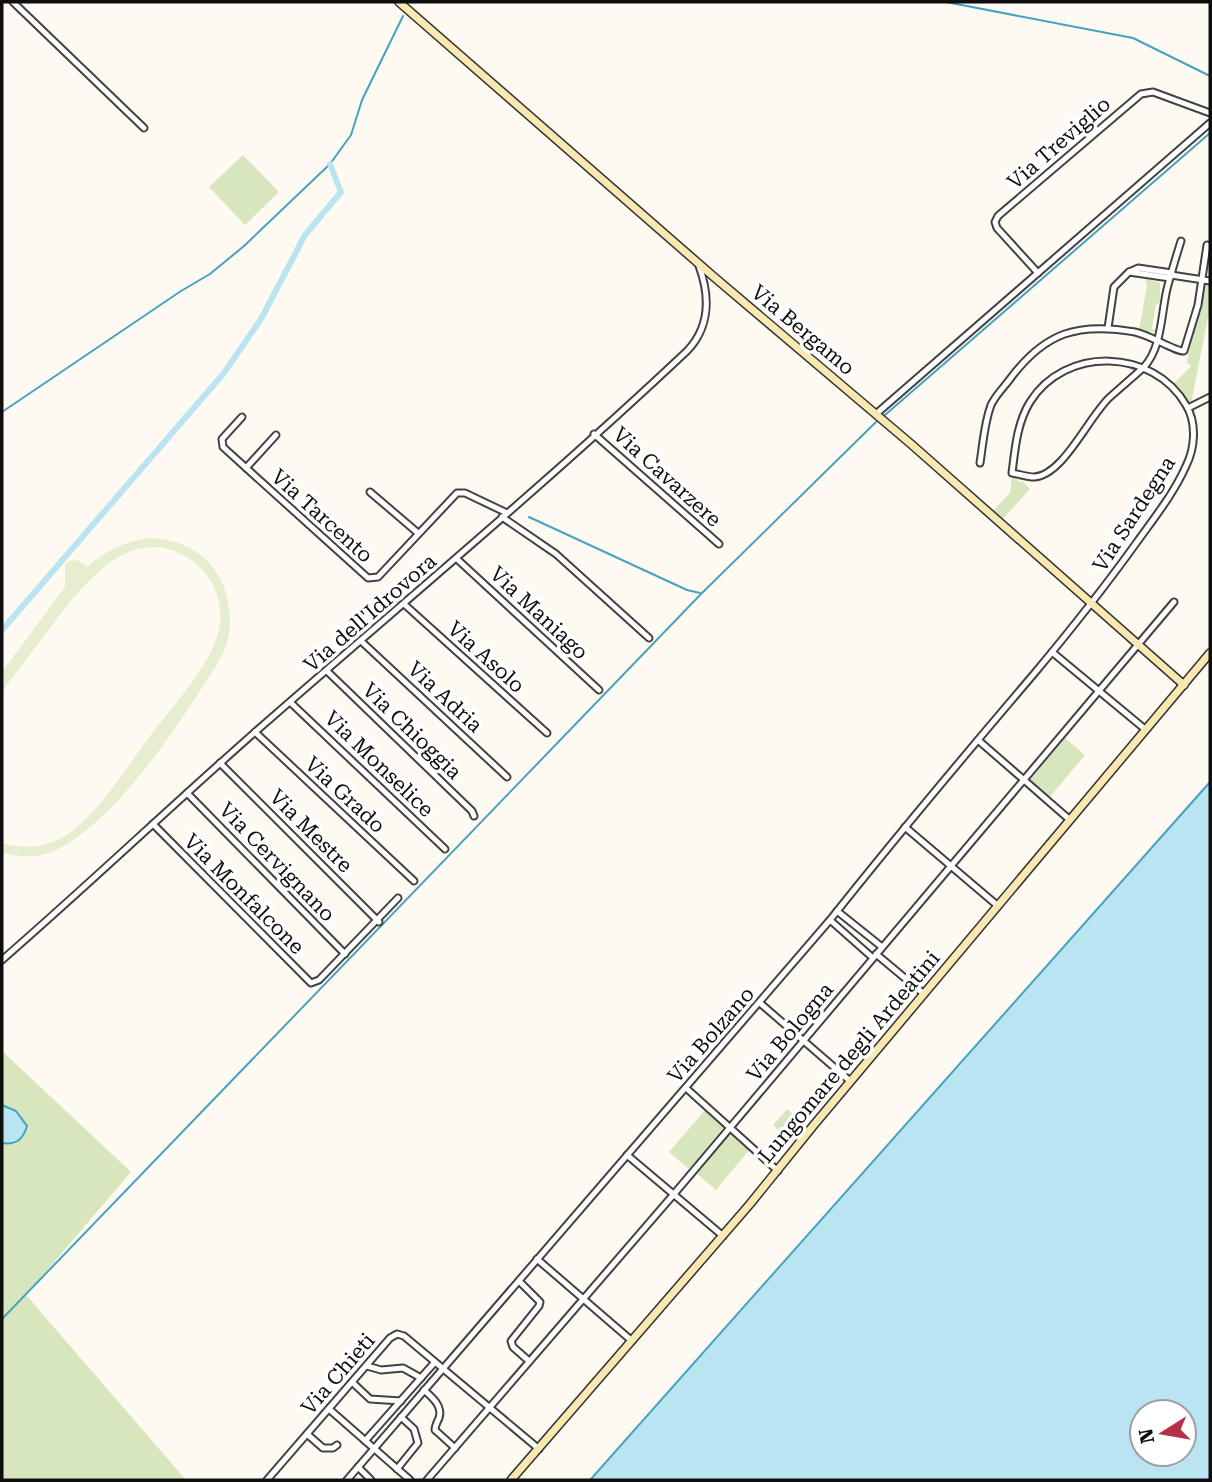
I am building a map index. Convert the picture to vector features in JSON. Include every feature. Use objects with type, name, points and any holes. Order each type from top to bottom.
[{"type":"main road","name":"Via Bergamo","points":[[399,2],[876,414],[1184,685]]},
{"type":"main road","name":"Lungomare degli Ardeatini","points":[[511,1480],[778,1171],[850,1081],[1210,653]]},
{"type":"street","points":[[13,2],[144,128]]},
{"type":"street","name":"Via Treviglio","points":[[1038,273],[997,228],[995,222],[998,216],[1141,94],[1153,92],[1210,113]]},
{"type":"street","points":[[876,414],[1210,123]]},
{"type":"street","points":[[1181,241],[1150,359],[1143,368],[1098,408],[1057,464],[1038,476],[1012,473],[1023,415],[1049,380],[1070,368],[1096,360],[1126,362],[1143,368],[1172,388],[1188,408],[1210,397]]},
{"type":"street","points":[[981,463],[987,420],[993,402],[1026,357],[1047,342],[1068,333],[1108,328],[1157,339],[1179,352],[1185,350],[1198,305],[1208,245]]},
{"type":"street","name":"Via dell'Idrovora","points":[[2,960],[255,732],[457,559],[684,354],[699,337],[704,324],[705,283],[698,263]]},
{"type":"street","points":[[1108,328],[1114,287],[1129,272],[1210,281]]},
{"type":"street","name":"Via Sardegna","points":[[1092,604],[1163,506],[1185,468],[1193,436],[1188,408]]},
{"type":"street","name":"Via Tarcento","points":[[242,417],[221,442],[224,448],[368,578],[378,577],[459,492],[505,515]]},
{"type":"street","name":"Via Cavarzere","points":[[594,434],[719,544]]},
{"type":"street","name":"Via Tarcento","points":[[246,468],[276,435]]},
{"type":"street","points":[[370,492],[418,533]]},
{"type":"street","points":[[505,515],[553,551],[649,638]]},
{"type":"street","name":"Via Maniago","points":[[457,559],[599,690]]},
{"type":"street","name":"Via Bologna","points":[[427,1480],[730,1129],[1174,602]]},
{"type":"street","name":"Via Asolo","points":[[404,604],[547,733]]},
{"type":"street","name":"Via Bolzano","points":[[347,1480],[760,1003],[1092,604]]},
{"type":"street","name":"Via Adria","points":[[361,641],[507,777]]},
{"type":"street","points":[[1052,652],[1146,730]]},
{"type":"street","name":"Via Chioggia","points":[[327,671],[472,811],[474,816]]},
{"type":"street","name":"Via Monselice","points":[[290,702],[445,849]]},
{"type":"street","name":"Via Grado","points":[[255,732],[414,881]]},
{"type":"street","points":[[978,740],[1070,820]]},
{"type":"street","name":"Via Mestre","points":[[220,763],[378,921]]},
{"type":"street","name":"Via Cervignano","points":[[187,793],[345,954]]},
{"type":"street","name":"Via Monfalcone","points":[[153,824],[309,982],[314,983],[345,954]]},
{"type":"street","points":[[905,827],[998,906]]},
{"type":"street","points":[[345,954],[398,898]]},
{"type":"street","points":[[837,911],[882,947]]},
{"type":"street","points":[[830,920],[924,994]]},
{"type":"street","points":[[760,1003],[850,1081]]},
{"type":"street","points":[[686,1088],[778,1171]]},
{"type":"street","points":[[627,1155],[723,1236]]},
{"type":"street","points":[[537,1259],[632,1341]]},
{"type":"street","points":[[519,1281],[540,1302],[511,1341],[513,1347],[529,1361]]},
{"type":"street","name":"Via Chieti","points":[[267,1480],[390,1338],[397,1334],[404,1336],[539,1449]]},
{"type":"street","points":[[365,1441],[435,1362]]},
{"type":"street","points":[[367,1366],[381,1370],[402,1368],[421,1378]]},
{"type":"street","points":[[352,1382],[370,1399],[401,1401]]},
{"type":"street","points":[[424,1390],[439,1408],[435,1430],[455,1448]]},
{"type":"street","points":[[329,1409],[410,1480]]},
{"type":"street","points":[[393,1410],[414,1429],[418,1443],[397,1469]]},
{"type":"street","points":[[307,1434],[323,1448],[330,1449],[337,1444]]},
{"type":"street","points":[[358,1467],[371,1480]]},
{"type":"green space","points":[[243,155],[279,192],[245,225],[209,187]]},
{"type":"green space","points":[[1145,279],[1160,282],[1160,302],[1156,304],[1152,329],[1156,330],[1153,332],[1139,330],[1147,285]]},
{"type":"green space","points":[[1205,284],[1210,284],[1210,307],[1191,404],[1174,383],[1191,366],[1187,362]]},
{"type":"green space","points":[[1012,476],[1019,477],[1018,482],[1022,481],[1030,489],[1001,521],[992,512],[1010,493]]},
{"type":"green space","points":[[149,538],[179,543],[192,549],[213,567],[226,593],[229,608],[230,631],[223,653],[154,757],[96,822],[75,839],[48,853],[28,856],[2,852],[2,843],[36,846],[60,838],[80,825],[112,788],[194,679],[211,651],[221,616],[212,583],[195,563],[172,550],[151,547],[131,551],[112,561],[94,576],[63,611],[2,691],[2,672],[65,587],[65,565],[68,561],[77,560],[87,567],[116,548]]},
{"type":"green space","points":[[1065,738],[1085,755],[1050,797],[1030,780]]},
{"type":"green space","points":[[2,1051],[131,1172],[26,1295],[186,1480],[2,1480]]},
{"type":"green space","points":[[787,1109],[806,1126],[792,1142],[773,1125]]},
{"type":"green space","points":[[705,1110],[724,1127],[689,1169],[669,1152]]},
{"type":"green space","points":[[730,1133],[750,1149],[716,1190],[697,1174]]},
{"type":"water","points":[[1210,782],[1210,1480],[590,1480]]},
{"type":"water","points":[[2,1105],[16,1111],[27,1126],[21,1138],[15,1142],[2,1143]]},
{"type":"waterway","points":[[946,2],[1133,38],[1210,76]]},
{"type":"waterway","points":[[2,412],[210,274],[244,246],[330,164],[351,135],[362,100],[403,16]]},
{"type":"waterway","points":[[885,415],[1210,133]]},
{"type":"waterway","points":[[2,630],[224,373],[261,319],[305,235],[341,192],[330,164]]},
{"type":"waterway","points":[[2,1319],[701,594],[877,421]]},
{"type":"waterway","points":[[529,517],[687,590],[700,593]]}]
